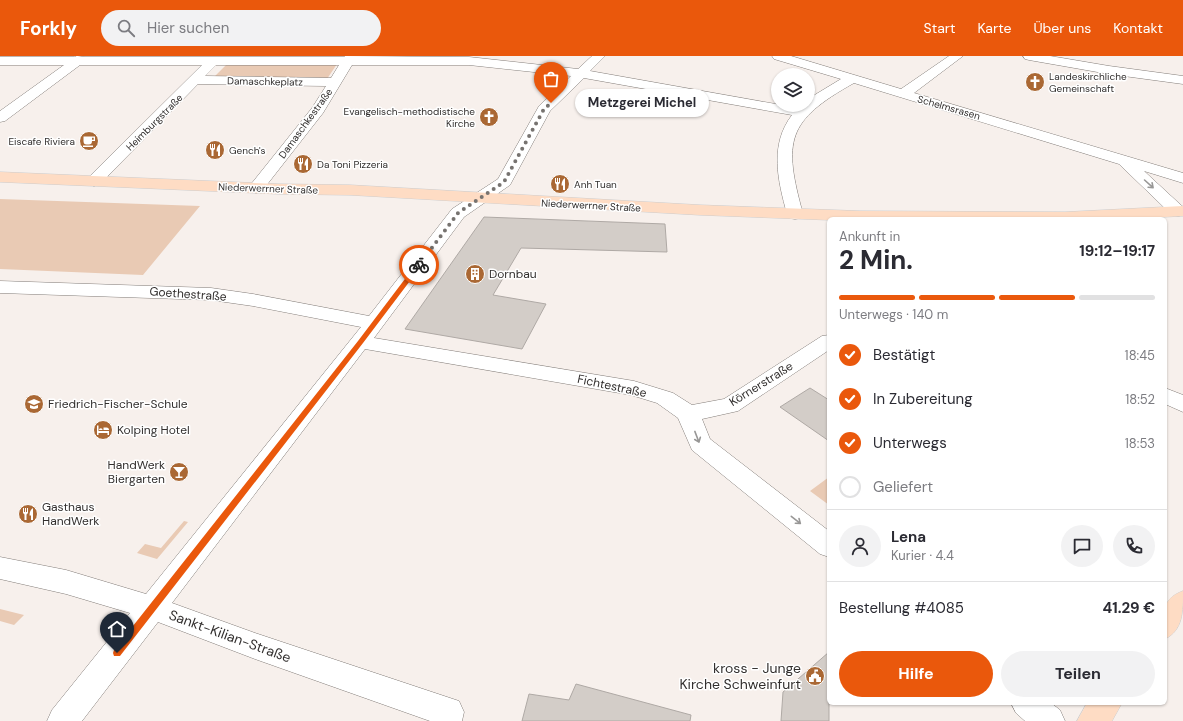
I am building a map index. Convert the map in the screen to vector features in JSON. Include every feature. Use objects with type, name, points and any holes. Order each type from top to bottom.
[{"type":"main road","name":"Niederwerrner Straße","points":[[0,177],[357,191],[844,217]]},
{"type":"main road","name":"Niederwerrner Straße","points":[[1065,217],[1181,211]]},
{"type":"main road","points":[[1093,721],[1105,705]]},
{"type":"street","points":[[63,721],[360,342],[458,213],[504,182],[544,109],[599,56]]},
{"type":"street","name":"Schelmsrasen","points":[[778,56],[1183,178]]},
{"type":"street","points":[[903,94],[957,56]]},
{"type":"street","points":[[1029,56],[1109,70],[1183,80]]},
{"type":"street","points":[[0,61],[81,59],[213,61],[349,59],[469,61],[515,65],[620,79],[801,113]]},
{"type":"street","points":[[0,118],[81,59]]},
{"type":"street","name":"Damaschkestraße","points":[[256,188],[318,110],[349,59]]},
{"type":"street","name":"Heimburgstraße","points":[[94,181],[196,80],[213,61]]},
{"type":"street","points":[[795,214],[783,162],[785,143],[789,132],[801,113],[815,101],[853,78]]},
{"type":"street","name":"Damaschkeplatz","points":[[196,80],[336,82]]},
{"type":"street","name":"Schelmsrasen","points":[[1120,158],[1181,211]]},
{"type":"street","name":"Goethestraße","points":[[0,288],[211,294],[253,300],[374,323]]},
{"type":"street","name":"Fichtestraße","points":[[360,342],[634,388],[665,398],[688,414]]},
{"type":"street","name":"Körnerstraße","points":[[688,414],[730,406],[827,342]]},
{"type":"street","points":[[1167,396],[1183,404]]},
{"type":"street","points":[[688,414],[700,444],[827,544]]},
{"type":"street","name":"Sankt-Kilian-Straße","points":[[0,568],[66,582],[153,608],[255,646],[448,712],[446,721]]},
{"type":"street","points":[[1029,705],[1049,721]]},
{"type":"shaded area","points":[[228,63],[337,64],[327,79],[214,77]]},
{"type":"shaded area","points":[[0,199],[200,206],[143,275],[0,269]]},
{"type":"shaded area","points":[[827,478],[827,504],[810,491]]},
{"type":"shaded area","points":[[184,521],[188,522],[157,559],[137,553],[145,544],[161,548]]},
{"type":"shaded area","points":[[0,609],[24,615],[14,625],[0,621]]},
{"type":"building","name":"Dornbau","points":[[484,217],[665,224],[667,252],[521,248],[493,295],[546,304],[522,349],[405,329]]},
{"type":"building","points":[[810,388],[827,399],[827,440],[780,407]]},
{"type":"building","name":"kross - Junge Kirche Schweinfurt","points":[[827,654],[827,705],[829,705],[829,721],[781,721],[783,692]]},
{"type":"building","points":[[576,684],[691,715],[690,721],[522,721],[529,694],[569,700]]},
{"type":"way so far","points":[[419,265],[458,213],[504,182],[544,109],[551,103]]},
{"type":"place","name":"Landeskirchliche Gemeinschaft","points":[[1035,82]]},
{"type":"place","name":"Metzgerei Michel","points":[[551,103]]},
{"type":"place","name":"Evangelisch-methodistische Kirche","points":[[489,117]]},
{"type":"place","name":"Eiscafe Riviera","points":[[89,141]]},
{"type":"place","name":"Gench's","points":[[215,150]]},
{"type":"place","name":"Da Toni Pizzeria","points":[[303,164]]},
{"type":"place","name":"Anh Tuan","points":[[560,184]]},
{"type":"place","name":"Dornbau","points":[[475,274]]},
{"type":"place","name":"Friedrich-Fischer-Schule","points":[[34,404]]},
{"type":"place","name":"Kolping Hotel","points":[[103,430]]},
{"type":"place","name":"HandWerk Biergarten","points":[[179,472]]},
{"type":"place","name":"Gasthaus HandWerk","points":[[28,514]]},
{"type":"place","name":"kross - Junge Kirche Schweinfurt","points":[[815,676]]},
{"type":"route","points":[[117,653],[419,265]]}]
